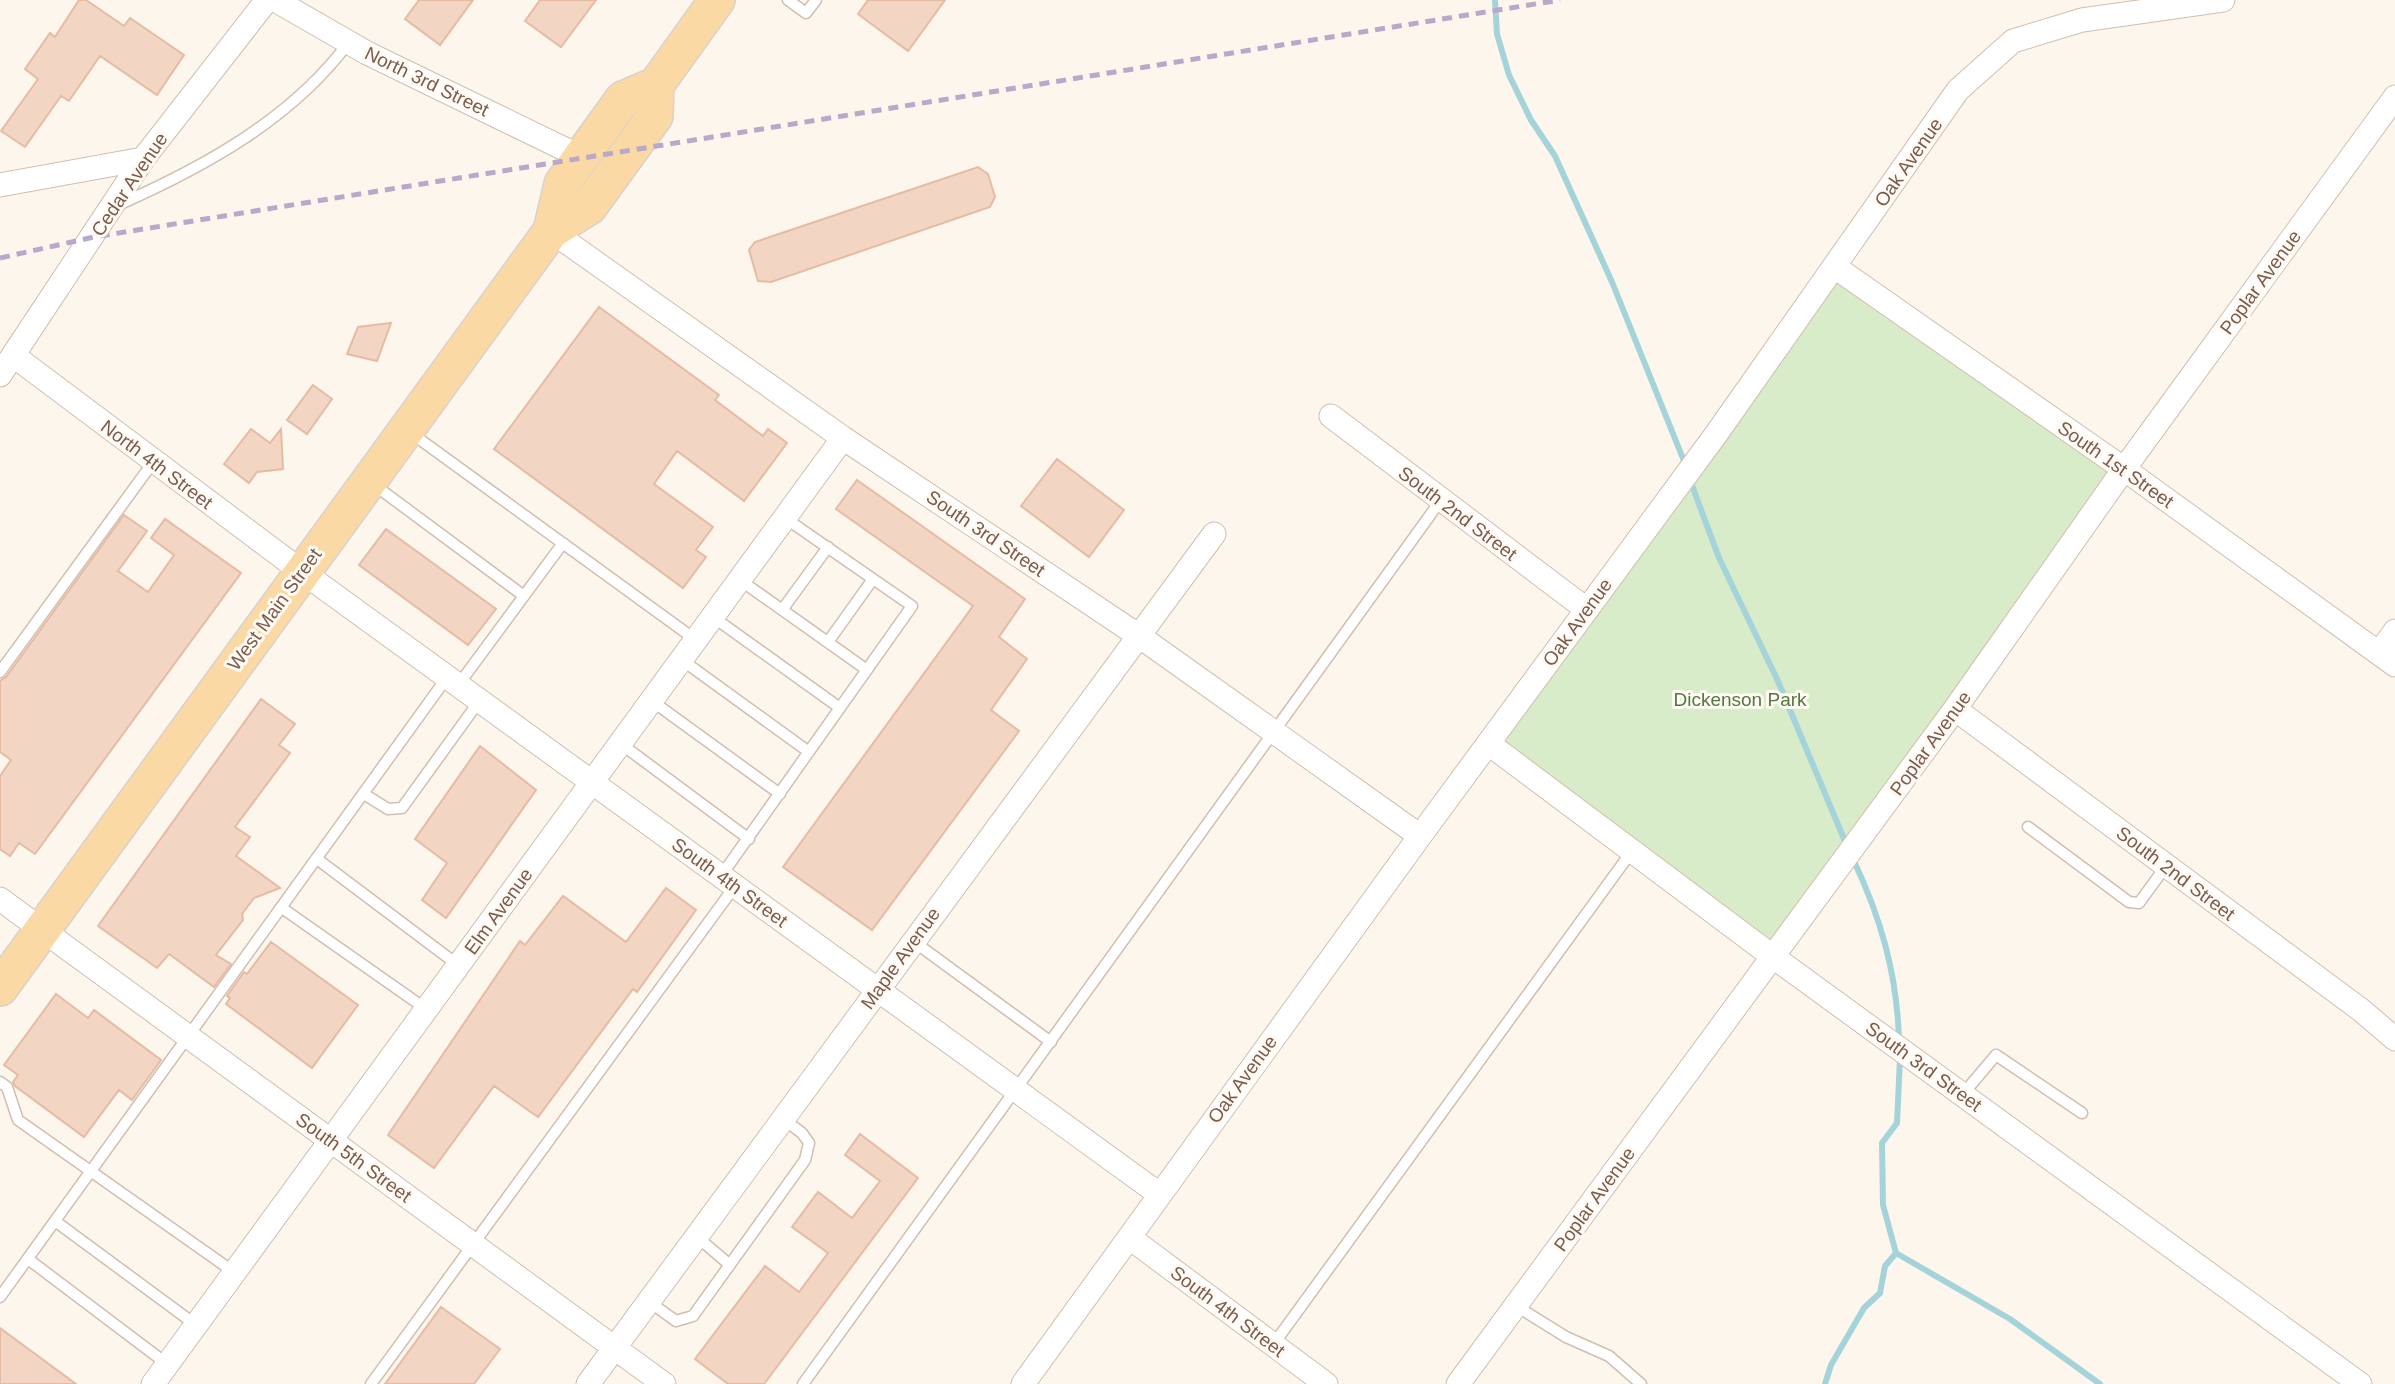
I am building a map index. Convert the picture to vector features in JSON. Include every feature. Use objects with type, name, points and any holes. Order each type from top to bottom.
[{"type":"main road","points":[[656,85],[717,0]]},
{"type":"main road","name":"West Main Street","points":[[0,988],[551,231],[589,207],[655,116],[656,85],[623,99],[581,157],[562,184],[551,231]]},
{"type":"street","name":"Cedar Avenue","points":[[7,365],[143,159],[267,0]]},
{"type":"street","name":"North 3rd Street","points":[[275,0],[349,42],[581,157]]},
{"type":"street","name":"Oak Avenue","points":[[1023,1384],[1420,836],[1717,433],[1958,90],[2013,41],[2082,20],[2223,0]]},
{"type":"street","name":"Poplar Avenue","points":[[1458,1384],[1955,709],[2124,469],[2395,97]]},
{"type":"street","points":[[0,185],[143,159]]},
{"type":"street","name":"South 3rd Street","points":[[551,231],[843,438],[1139,636],[1420,836]]},
{"type":"street","name":"South 1st Street","points":[[1835,267],[2124,469],[2387,659]]},
{"type":"street","name":"North 4th Street","points":[[7,365],[154,461],[301,571]]},
{"type":"street","name":"South 2nd Street","points":[[1331,416],[1586,609]]},
{"type":"street","name":"Elm Avenue","points":[[153,1384],[843,438]]},
{"type":"street","name":"Maple Avenue","points":[[588,1384],[1214,534]]},
{"type":"street","name":"South 4th Street","points":[[301,571],[1159,1194]]},
{"type":"street","points":[[2387,659],[2395,632]]},
{"type":"street","name":"South 2nd Street","points":[[1955,709],[2361,1010],[2395,1039]]},
{"type":"street","name":"South 3rd Street","points":[[1489,744],[1772,956],[2360,1384]]},
{"type":"street","name":"South 5th Street","points":[[0,899],[664,1384]]},
{"type":"street","name":"South 4th Street","points":[[1130,1238],[1326,1384]]},
{"type":"lane","points":[[788,0],[806,13],[816,0]]},
{"type":"lane","points":[[112,207],[167,183],[230,149],[313,84],[349,42]]},
{"type":"lane","points":[[405,430],[696,640]]},
{"type":"lane","points":[[0,672],[154,461]]},
{"type":"lane","points":[[368,481],[524,596]]},
{"type":"lane","points":[[803,1384],[1441,500]]},
{"type":"lane","points":[[371,1384],[473,1245],[728,881],[748,839],[912,606],[785,518]]},
{"type":"lane","points":[[0,1297],[364,794],[453,680],[524,596],[563,543]]},
{"type":"lane","points":[[782,610],[828,547]]},
{"type":"lane","points":[[828,642],[873,579]]},
{"type":"lane","points":[[740,580],[867,670]]},
{"type":"lane","points":[[713,617],[840,708]]},
{"type":"lane","points":[[682,660],[809,752]]},
{"type":"lane","points":[[364,794],[388,809],[402,808],[481,700]]},
{"type":"lane","points":[[652,701],[780,794]]},
{"type":"lane","points":[[621,744],[748,839]]},
{"type":"lane","points":[[2028,827],[2129,902],[2139,903],[2166,866]]},
{"type":"lane","points":[[1273,1345],[1632,851]]},
{"type":"lane","points":[[317,859],[458,965]]},
{"type":"lane","points":[[282,908],[426,1009]]},
{"type":"lane","points":[[913,941],[1051,1042]]},
{"type":"lane","points":[[1956,1089],[1996,1055],[2082,1113]]},
{"type":"lane","points":[[0,1082],[7,1087],[18,1120],[234,1272]]},
{"type":"lane","points":[[649,1301],[676,1321],[694,1316],[805,1160],[809,1143],[802,1133],[782,1119]]},
{"type":"lane","points":[[55,1221],[195,1325]]},
{"type":"lane","points":[[696,1236],[730,1265]]},
{"type":"lane","points":[[28,1259],[167,1364]]},
{"type":"lane","points":[[1516,1306],[1566,1337],[1609,1356],[1641,1384]]},
{"type":"green space","name":"Dickenson Park","points":[[1835,267],[2124,469],[1772,956],[1489,744]]},
{"type":"building","points":[[79,0],[86,0],[124,26],[130,18],[184,55],[157,95],[100,56],[69,101],[61,96],[25,147],[1,131],[38,79],[25,69],[50,33],[55,37]]},
{"type":"building","points":[[419,0],[473,0],[440,45],[405,19]]},
{"type":"building","points":[[540,0],[596,0],[561,47],[525,21]]},
{"type":"building","points":[[868,0],[945,0],[908,51],[858,14]]},
{"type":"building","points":[[978,167],[988,174],[995,197],[990,207],[771,282],[758,281],[749,250],[755,242]]},
{"type":"building","points":[[599,307],[719,395],[715,400],[763,436],[768,429],[787,443],[744,501],[677,451],[654,484],[713,527],[696,550],[706,557],[683,588],[494,449]]},
{"type":"building","points":[[391,323],[377,361],[347,354],[358,327]]},
{"type":"building","points":[[313,385],[332,399],[307,434],[287,420]]},
{"type":"building","points":[[251,429],[270,443],[281,429],[283,469],[257,472],[249,483],[224,464]]},
{"type":"building","points":[[1057,459],[1124,510],[1089,557],[1021,506]]},
{"type":"building","points":[[857,480],[1025,599],[999,637],[1027,659],[991,710],[1019,731],[872,930],[783,867],[973,606],[836,509]]},
{"type":"building","points":[[124,515],[147,531],[118,571],[148,592],[174,555],[151,538],[165,519],[241,573],[35,854],[19,843],[10,856],[0,849],[0,776],[11,760],[0,752],[0,681],[6,677]]},
{"type":"building","points":[[386,529],[496,609],[468,645],[359,565]]},
{"type":"building","points":[[261,699],[295,724],[279,745],[290,753],[235,827],[250,837],[236,856],[280,888],[254,898],[242,914],[243,920],[216,955],[231,964],[214,987],[169,954],[157,968],[98,926]]},
{"type":"building","points":[[480,746],[536,790],[446,918],[422,900],[447,863],[415,839]]},
{"type":"building","points":[[666,888],[696,910],[637,992],[633,989],[538,1117],[494,1086],[434,1168],[388,1135],[520,941],[525,945],[563,896],[626,942]]},
{"type":"building","points":[[271,942],[358,1005],[312,1068],[226,1004],[230,998],[227,996],[244,972],[247,974]]},
{"type":"building","points":[[56,994],[88,1018],[94,1010],[161,1060],[132,1100],[119,1090],[84,1137],[15,1086],[13,1082],[18,1075],[4,1065]]},
{"type":"building","points":[[860,1134],[918,1178],[764,1384],[728,1384],[695,1359],[765,1266],[799,1292],[828,1253],[792,1227],[818,1192],[852,1218],[880,1181],[845,1155]]},
{"type":"building","points":[[441,1307],[500,1349],[474,1384],[385,1384]]},
{"type":"building","points":[[0,1328],[76,1384],[0,1384]]},
{"type":"waterway","points":[[1495,0],[1497,34],[1509,75],[1531,120],[1555,156],[1612,282],[1686,466]]},
{"type":"waterway","points":[[1690,480],[1719,558],[1777,679],[1847,846]]},
{"type":"waterway","points":[[1853,859],[1872,903],[1886,947],[1895,992],[1899,1040]]},
{"type":"waterway","points":[[1900,1058],[1897,1123],[1882,1143],[1883,1205],[1896,1253],[2010,1319],[2100,1384]]},
{"type":"waterway","points":[[1825,1384],[1831,1365],[1864,1308],[1880,1293],[1885,1266],[1896,1253]]},
{"type":"railway","points":[[0,258],[94,237],[1560,0]]}]
